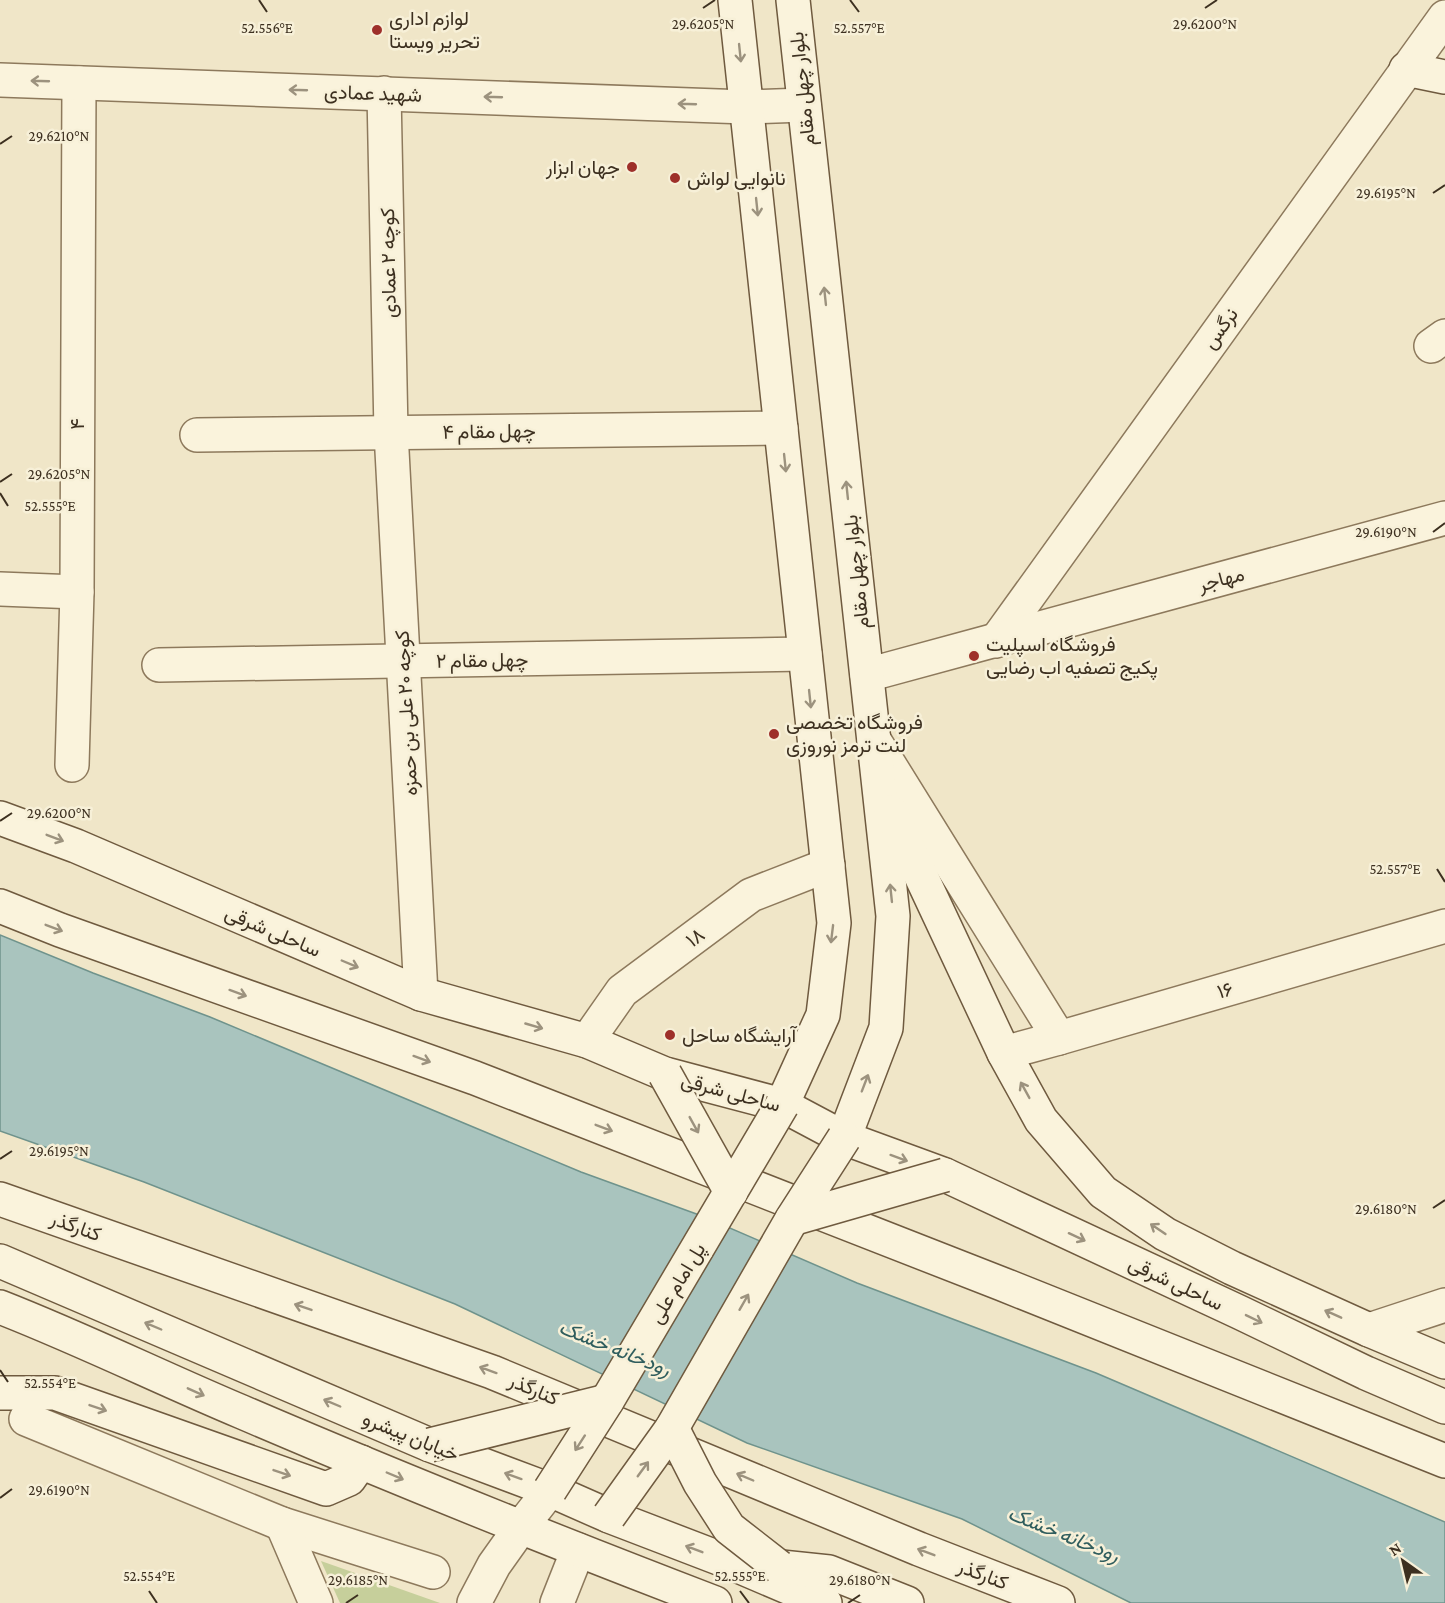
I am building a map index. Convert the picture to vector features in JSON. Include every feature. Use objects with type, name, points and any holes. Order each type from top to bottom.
[{"type":"main road","points":[[735,0],[834,923],[823,1015],[782,1105]]},
{"type":"main road","name":"بلوار چهل مقام","points":[[793,0],[893,916],[886,1028],[844,1138]]},
{"type":"main road","name":"نرگس","points":[[996,640],[1445,17]]},
{"type":"main road","points":[[1406,69],[1445,77]]},
{"type":"main road","name":"شهید عمادی","points":[[0,80],[746,107],[804,105]]},
{"type":"main road","name":"۴","points":[[72,765],[77,592],[79,82]]},
{"type":"main road","name":"کوچه ۲ عمادی","points":[[384,93],[391,432]]},
{"type":"main road","name":"چهل مقام ۴","points":[[197,435],[781,428]]},
{"type":"main road","name":"کوچه ۲۰ علی بن حمزه","points":[[391,432],[421,994]]},
{"type":"main road","name":"مهاجر","points":[[867,675],[1445,518]]},
{"type":"main road","points":[[0,589],[77,592]]},
{"type":"main road","name":"چهل مقام ۲","points":[[159,665],[805,654]]},
{"type":"main road","points":[[874,740],[1059,1038]]},
{"type":"main road","name":"ساحلی شرقی","points":[[880,789],[1004,1053],[1041,1120],[1103,1192],[1165,1234],[1232,1268],[1445,1362]]},
{"type":"main road","name":"ساحلی شرقی","points":[[0,818],[76,846],[421,994],[587,1041],[665,1074],[782,1105],[844,1138],[945,1175],[1366,1373],[1445,1407]]},
{"type":"main road","name":"۱۸","points":[[587,1041],[622,991],[751,895],[828,865]]},
{"type":"main road","points":[[0,906],[60,930],[486,1082],[980,1275],[1445,1461]]},
{"type":"main road","name":"۱۶","points":[[1004,1053],[1445,926]]},
{"type":"main road","points":[[665,1074],[731,1192]]},
{"type":"main road","name":"پل امام علی","points":[[474,1603],[494,1565],[550,1490],[607,1401],[782,1105]]},
{"type":"main road","points":[[557,1603],[578,1550],[609,1516],[672,1428],[792,1219],[844,1138]]},
{"type":"main road","points":[[792,1219],[945,1175]]},
{"type":"main road","name":"کنارگذر","points":[[0,1199],[492,1372],[919,1549],[1058,1603]]},
{"type":"main road","name":"خیابان پیشرو","points":[[0,1261],[430,1445],[550,1490],[825,1603]]},
{"type":"main road","points":[[1369,1330],[1445,1305]]},
{"type":"main road","points":[[0,1307],[242,1412],[521,1527],[712,1602]]},
{"type":"main road","points":[[0,1393],[55,1393],[326,1489],[349,1479],[361,1461]]},
{"type":"main road","points":[[430,1445],[607,1401]]},
{"type":"main road","points":[[26,1419],[282,1524],[433,1572]]},
{"type":"main road","points":[[672,1428],[700,1483],[729,1528],[779,1567]]},
{"type":"main road","points":[[282,1524],[316,1603]]},
{"type":"main road","points":[[729,1562],[830,1572],[907,1603]]},
{"type":"green space","points":[[321,1561],[440,1603],[340,1603]]},
{"type":"water","name":"رودخانه خشک","points":[[0,935],[210,1017],[581,1172],[702,1216],[857,1283],[1096,1373],[1445,1522],[1445,1603],[1131,1603],[962,1519],[747,1443],[455,1304],[144,1182],[0,1131]]},
{"type":"place","name":"لوازم اداری تحریر ویستا","points":[[377,30]]},
{"type":"place","name":"جهان ابزار","points":[[632,167]]},
{"type":"place","name":"نانوایی لواش","points":[[675,178]]},
{"type":"place","name":"فروشگاه اسپلیت پکیج تصفیه اب رضایی","points":[[974,656]]},
{"type":"place","name":"فروشگاه تخصصی لنت ترمز نوروزی","points":[[774,734]]},
{"type":"place","name":"آرایشگاه ساحل","points":[[670,1035]]}]
